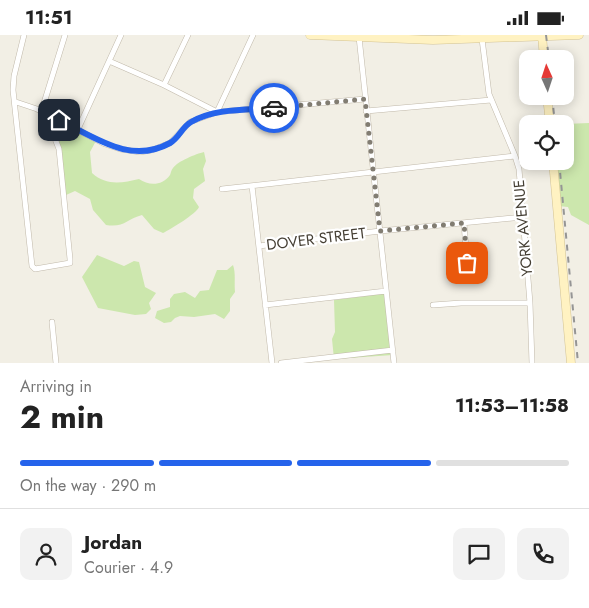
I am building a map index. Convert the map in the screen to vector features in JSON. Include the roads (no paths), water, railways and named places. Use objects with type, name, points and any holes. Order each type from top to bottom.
[{"type":"street","points":[[24,35],[14,76],[14,90],[32,266],[35,269],[70,263],[59,149],[45,113],[46,96],[64,35]]},
{"type":"street","points":[[78,129],[121,35]]},
{"type":"street","points":[[164,85],[188,35]]},
{"type":"street","points":[[217,112],[253,35]]},
{"type":"street","points":[[310,35],[482,39],[542,35],[579,35]]},
{"type":"street","points":[[542,35],[543,50]]},
{"type":"street","points":[[359,37],[394,363]]},
{"type":"street","name":"YORK AVENUE","points":[[482,39],[486,77],[491,100],[515,156],[518,169],[530,303],[532,363]]},
{"type":"street","points":[[109,61],[164,85],[217,112]]},
{"type":"street","points":[[16,102],[45,113],[105,143],[120,149],[140,152],[152,150],[170,143],[190,122],[217,112],[365,99]]},
{"type":"street","points":[[366,111],[491,100]]},
{"type":"street","points":[[222,189],[515,156]]},
{"type":"street","points":[[554,170],[572,363]]},
{"type":"street","points":[[252,186],[272,363]]},
{"type":"street","name":"DOVER STREET","points":[[259,246],[380,231],[523,217]]},
{"type":"street","points":[[464,223],[467,263]]},
{"type":"street","points":[[265,305],[386,291]]},
{"type":"street","points":[[432,305],[530,303]]},
{"type":"street","points":[[52,323],[56,363]]},
{"type":"street","points":[[281,363],[393,350]]},
{"type":"railway","points":[[546,35],[548,50]]},
{"type":"railway","points":[[553,105],[554,115]]},
{"type":"railway","points":[[560,170],[578,363]]}]
